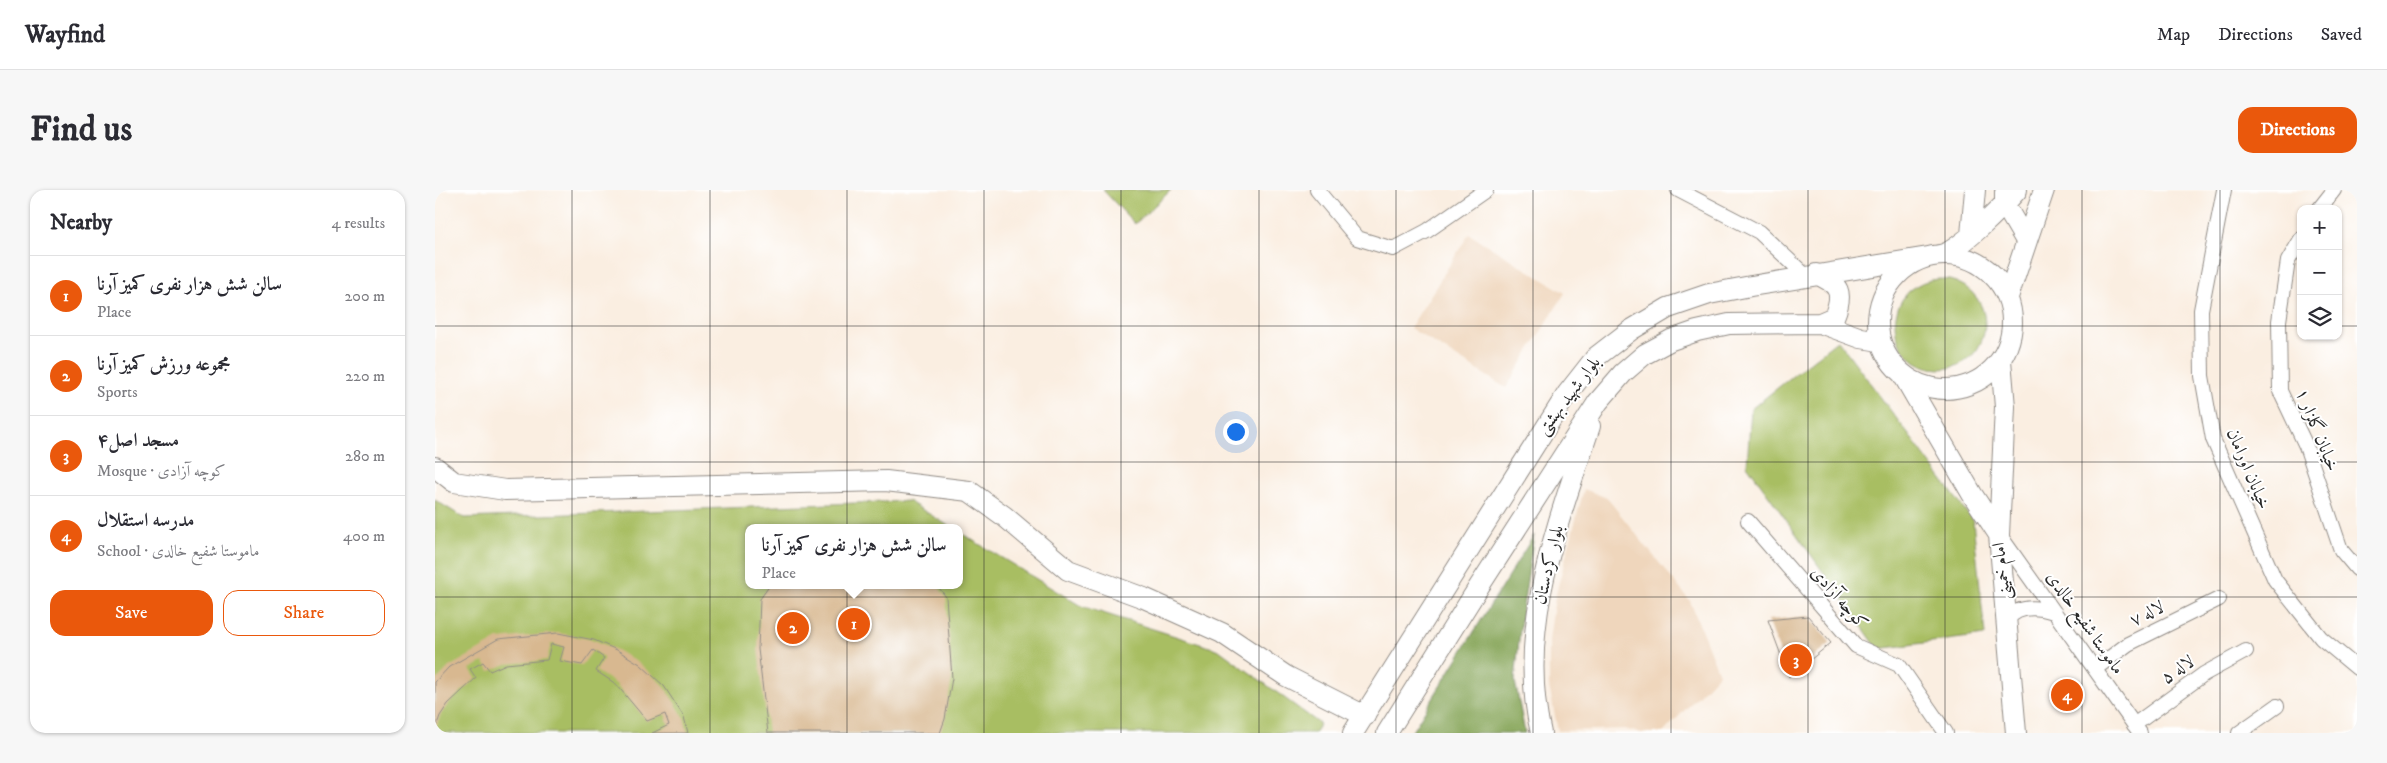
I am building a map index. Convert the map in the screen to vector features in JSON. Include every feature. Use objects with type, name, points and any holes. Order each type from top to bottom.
[{"type":"main road","points":[[1971,234],[1975,190]]},
{"type":"main road","points":[[2008,297],[2044,190]]},
{"type":"main road","points":[[1933,256],[1959,256],[1980,264],[1997,278],[2008,297],[2013,318],[2010,340],[2001,360],[1986,376],[1966,386],[1944,389],[1923,386],[1903,375],[1889,360],[1880,341],[1877,320],[1882,299],[1892,280],[1908,265],[1933,256],[1946,255],[1971,234],[2009,195],[2027,241]]},
{"type":"main road","name":"بلوار شهید بهشتی","points":[[1353,733],[1548,423],[1567,394],[1596,357],[1631,330],[1669,308],[1709,294],[1811,275],[1933,256]]},
{"type":"main road","points":[[1811,275],[1830,280],[1838,289],[1841,300],[1834,317],[1821,323]]},
{"type":"main road","name":"بلوار شهید بهشتی","points":[[1387,733],[1495,560],[1599,402],[1623,373],[1645,354],[1671,340],[1697,331],[1729,324],[1821,323],[1861,338],[1880,341]]},
{"type":"main road","points":[[1999,535],[2005,407],[2001,360]]},
{"type":"main road","name":"امام خمینی","points":[[1903,375],[1972,494],[1999,535],[2016,733]]},
{"type":"main road","name":"بلوار کردستان","points":[[1541,733],[1533,685],[1533,648],[1541,595],[1563,506],[1599,402]]},
{"type":"main road","points":[[435,467],[454,482],[505,490],[886,481],[969,492],[1004,516],[1067,570],[1144,598],[1222,633],[1286,676],[1365,716]]},
{"type":"street","points":[[1317,190],[1357,238],[1393,249],[1427,231],[1485,190]]},
{"type":"street","points":[[1678,190],[1759,232],[1811,275]]},
{"type":"street","name":"خیابان اورامان","points":[[2224,190],[2201,310],[2202,376],[2213,439],[2275,580],[2321,638],[2357,668]]},
{"type":"street","points":[[2322,205],[2334,190]]},
{"type":"street","name":"خیابان گلزار ۱","points":[[2297,246],[2288,261],[2279,321],[2280,391],[2306,446],[2341,550],[2357,569]]},
{"type":"street","name":"کوچه آزادی","points":[[1748,521],[1856,646],[1899,665],[1946,733]]},
{"type":"street","name":"ماموستا شفیع خالدی","points":[[1999,535],[2137,729]]},
{"type":"street","name":"لاله ۷","points":[[2095,669],[2128,644],[2219,599]]},
{"type":"street","points":[[2007,620],[2017,612],[2030,608],[2054,612]]},
{"type":"street","name":"لاله ۵","points":[[2137,729],[2204,674],[2246,651]]},
{"type":"street","points":[[2239,733],[2277,706]]},
{"type":"shaded area","points":[[1469,234],[1565,293],[1506,388],[1410,328]]},
{"type":"shaded area","points":[[1584,489],[1607,498],[1690,601],[1719,674],[1663,733],[1641,733],[1625,729],[1558,731],[1549,686],[1549,641],[1555,597]]},
{"type":"green space","points":[[1103,190],[1171,190],[1135,224]]},
{"type":"green space","points":[[1940,279],[1957,283],[1972,292],[1981,307],[1985,324],[1981,341],[1972,356],[1957,365],[1940,369],[1923,365],[1908,356],[1899,341],[1895,324],[1899,307],[1908,292],[1923,283]]},
{"type":"green space","points":[[1838,340],[1973,521],[1985,635],[1878,649],[1747,465],[1751,409]]},
{"type":"green space","points":[[435,500],[464,518],[908,501],[945,524],[745,524],[745,589],[963,589],[963,534],[1081,606],[1219,650],[1320,724],[1314,733],[435,733]]},
{"type":"green space","points":[[1534,535],[1521,620],[1515,681],[1525,733],[1411,733]]},
{"type":"building","points":[[767,589],[940,589],[946,597],[952,678],[945,719],[940,733],[768,733],[758,649],[760,599]]},
{"type":"building","points":[[1808,616],[1831,643],[1789,677],[1768,620]]},
{"type":"building","points":[[558,633],[594,640],[617,650],[640,664],[664,686],[684,717],[688,733],[652,733],[669,725],[665,714],[647,721],[616,684],[596,671],[604,658],[593,650],[582,665],[560,661],[564,647],[551,644],[547,660],[506,664],[490,671],[483,662],[470,669],[476,678],[448,704],[440,716],[435,730],[435,682],[449,667],[498,639]]},
{"type":"place","name":"سالن شش هزار نفری کمیز آرنا","points":[[854,624]]},
{"type":"place","name":"مجموعه ورزش کمیز آرنا","points":[[793,628]]},
{"type":"place","name":"مسجد اصل۴","points":[[1796,660]]},
{"type":"place","name":"مدرسه استقلال","points":[[2067,695]]}]
